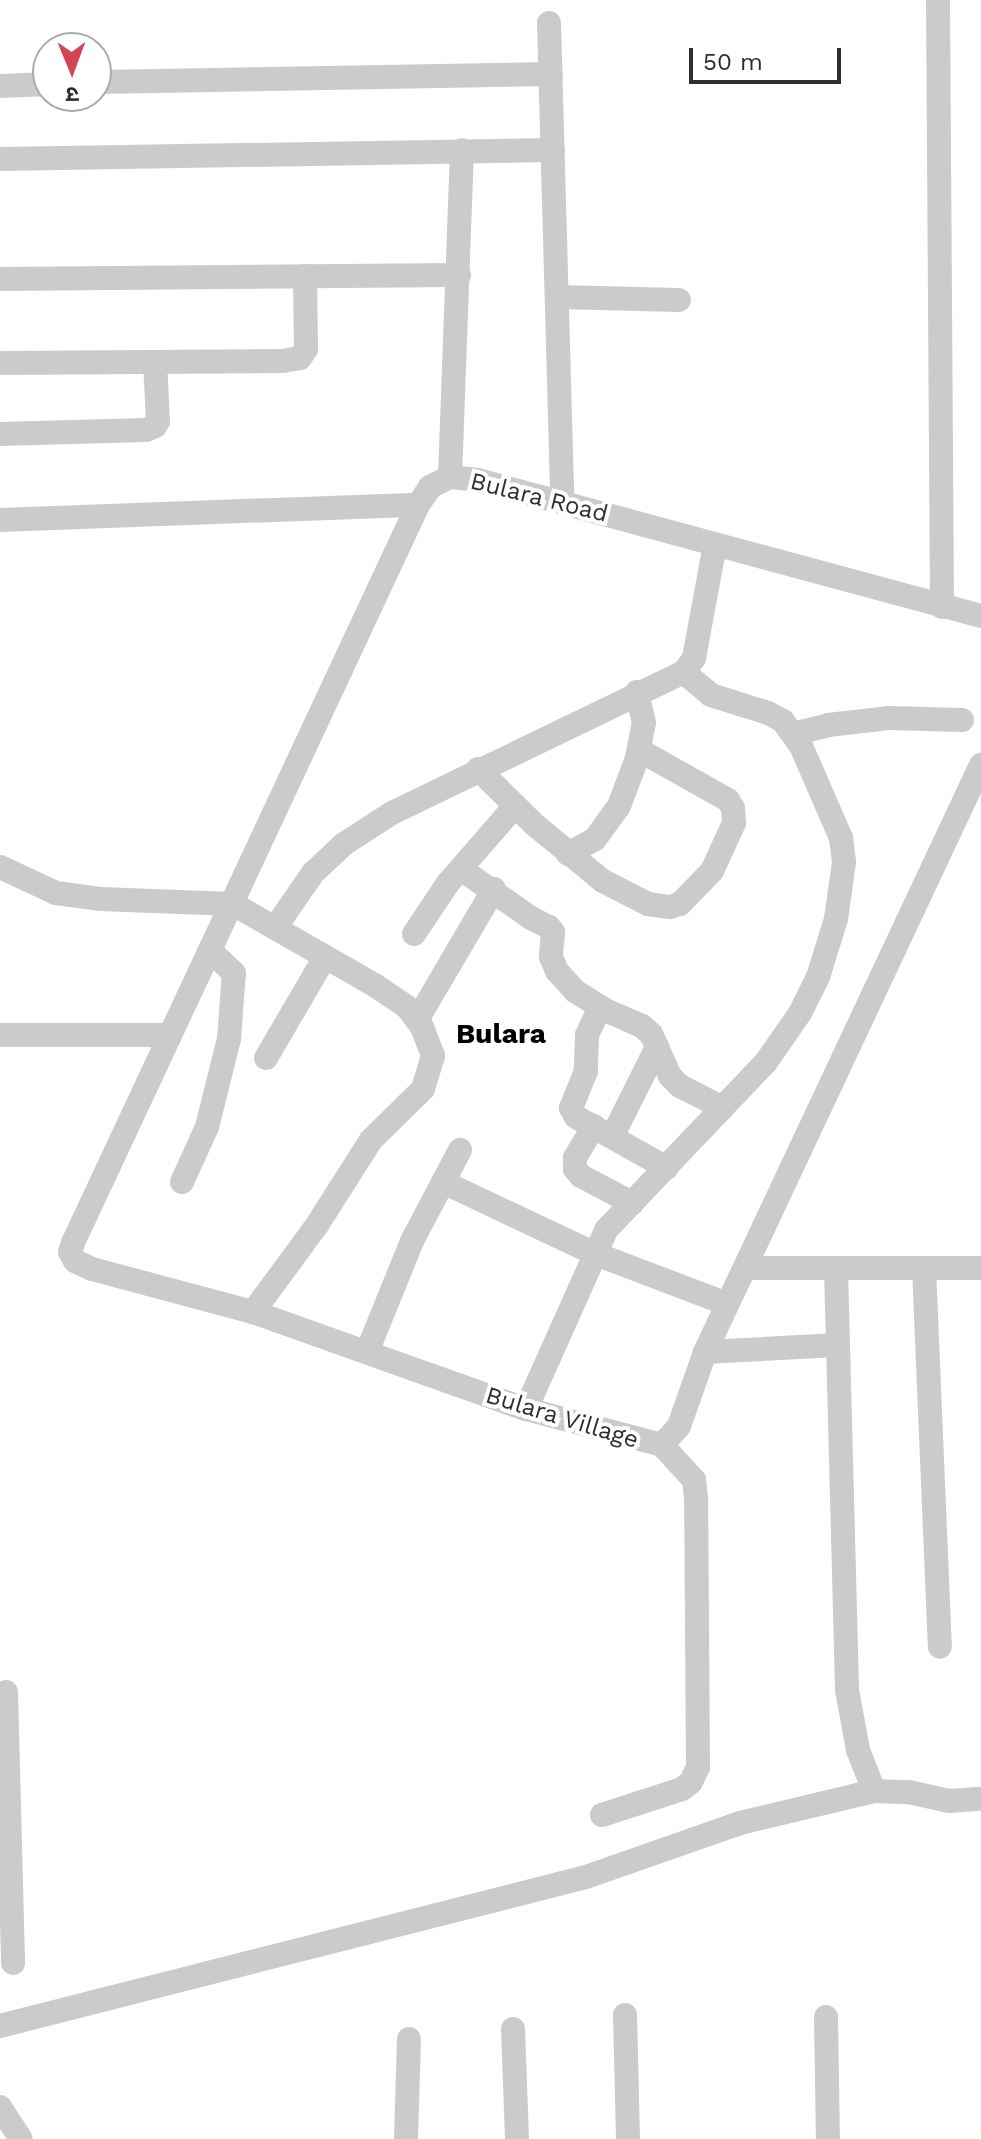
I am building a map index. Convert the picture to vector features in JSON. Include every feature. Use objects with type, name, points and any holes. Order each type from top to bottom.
[{"type":"street","points":[[938,0],[942,607]]},
{"type":"street","points":[[549,23],[562,503]]},
{"type":"street","points":[[112,82],[551,74]]},
{"type":"street","points":[[0,86],[32,85]]},
{"type":"street","points":[[450,477],[462,150]]},
{"type":"street","points":[[0,159],[553,150]]},
{"type":"street","points":[[0,279],[459,275]]},
{"type":"street","points":[[0,363],[282,361],[300,358],[306,349],[305,276]]},
{"type":"street","points":[[558,297],[679,300]]},
{"type":"street","points":[[0,434],[146,430],[155,426],[158,421],[155,362]]},
{"type":"street","name":"Bulara Road","points":[[418,505],[430,487],[450,477],[478,480],[981,616]]},
{"type":"street","points":[[0,520],[418,505],[233,904],[167,1035],[0,1035]]},
{"type":"street","points":[[275,928],[313,873],[344,844],[392,813],[637,692],[684,672],[694,658],[715,545]]},
{"type":"street","points":[[526,1409],[593,1253],[606,1230],[766,1062],[800,1013],[818,977],[836,919],[844,862],[841,838],[793,734],[783,721],[768,713],[711,695],[684,672]]},
{"type":"street","points":[[568,854],[595,839],[607,828],[619,806],[639,750],[644,723],[637,692]]},
{"type":"street","points":[[793,734],[828,725],[889,718],[962,720]]},
{"type":"street","points":[[478,769],[568,854],[603,881],[648,904],[670,907],[680,904],[712,871],[734,823],[733,808],[728,800],[639,750]]},
{"type":"street","name":"Bulara Village","points":[[167,1035],[70,1252],[75,1261],[92,1269],[253,1312],[526,1409],[662,1445],[679,1426],[705,1352],[981,765]]},
{"type":"street","points":[[414,934],[461,869],[515,806]]},
{"type":"street","points":[[0,867],[56,893],[100,899],[233,904],[407,1007],[429,1040],[433,1056],[423,1089],[371,1140],[317,1225],[253,1312]]},
{"type":"street","points":[[461,869],[549,927],[553,932],[551,957],[557,971],[575,991],[600,1007],[642,1026],[657,1047],[670,1076],[680,1086],[723,1108]]},
{"type":"street","points":[[417,1020],[471,934],[494,889]]},
{"type":"street","points":[[182,1182],[207,1127],[229,1039],[234,973],[210,951]]},
{"type":"street","points":[[266,1058],[325,957]]},
{"type":"street","points":[[600,1007],[587,1035],[586,1071],[571,1108],[576,1117],[667,1168]]},
{"type":"street","points":[[632,1203],[581,1176],[575,1169],[575,1158],[603,1132],[657,1047]]},
{"type":"street","points":[[367,1352],[412,1241],[460,1150]]},
{"type":"street","points":[[443,1182],[593,1253],[727,1304]]},
{"type":"street","points":[[745,1268],[981,1268]]},
{"type":"street","points":[[836,1268],[846,1678],[858,1750],[874,1791]]},
{"type":"street","points":[[924,1268],[940,1647]]},
{"type":"street","points":[[705,1352],[837,1345]]},
{"type":"street","points":[[602,1815],[682,1789],[691,1782],[698,1767],[694,1480],[662,1445]]},
{"type":"street","points":[[6,1692],[5,1824],[13,1963]]},
{"type":"street","points":[[0,2026],[586,1877],[740,1823],[874,1791],[909,1792],[949,1801],[981,1799]]},
{"type":"street","points":[[625,2015],[628,2139]]},
{"type":"street","points":[[826,2017],[828,2139]]},
{"type":"street","points":[[513,2029],[517,2139]]},
{"type":"street","points":[[406,2139],[409,2039]]},
{"type":"street","points":[[0,2107],[21,2139]]},
{"type":"district","name":"Bulara","points":[[501,1034]]}]
